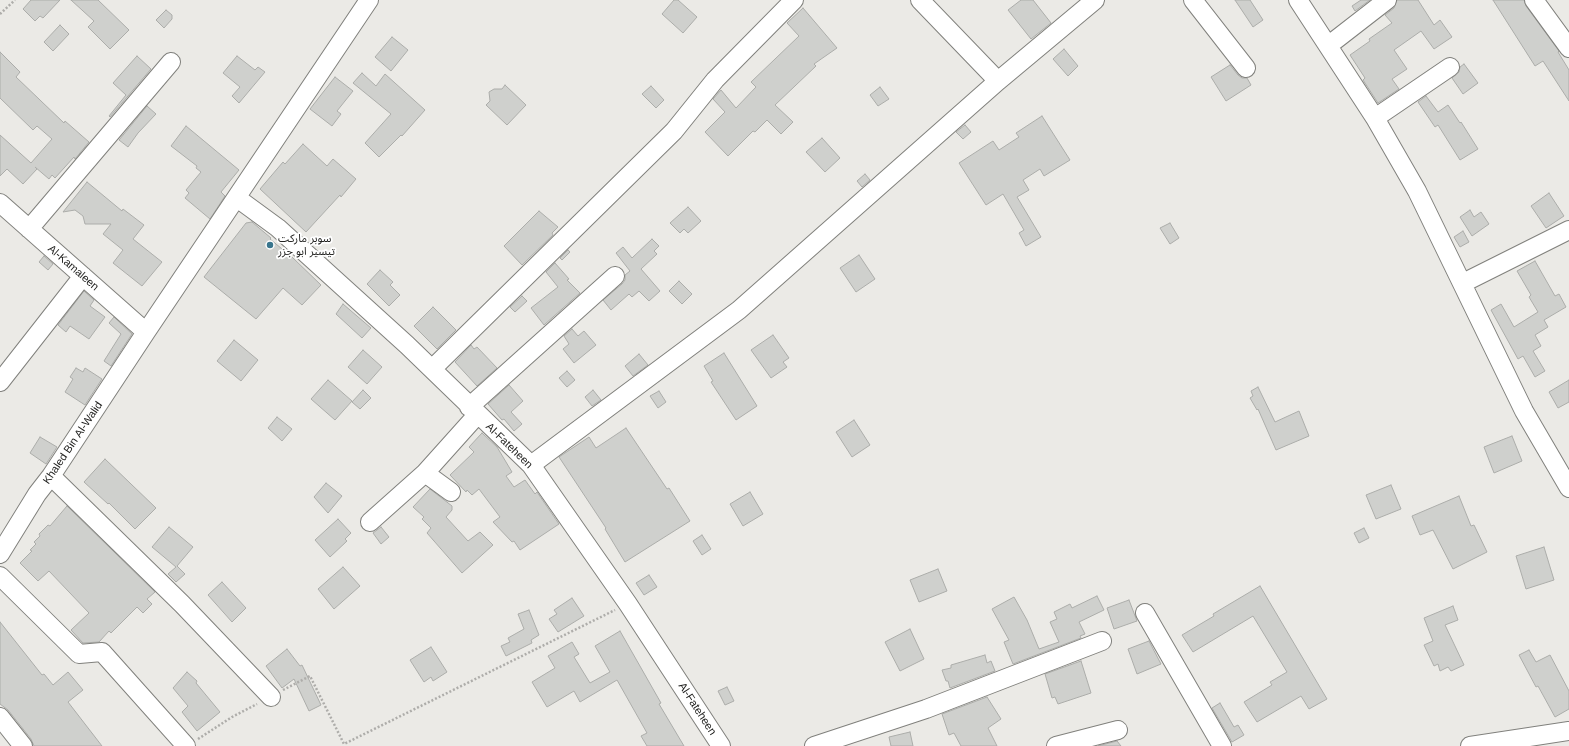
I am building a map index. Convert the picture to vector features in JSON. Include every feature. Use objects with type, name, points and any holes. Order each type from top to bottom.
[{"type":"street","name":"Khaled Bin Al-Walid","points":[[0,554],[37,494],[51,476],[369,0]]},
{"type":"street","points":[[432,369],[674,131],[715,80],[794,0]]},
{"type":"street","points":[[920,0],[998,81]]},
{"type":"street","points":[[531,465],[739,310],[998,81],[1095,0]]},
{"type":"street","points":[[1193,0],[1246,68]]},
{"type":"street","points":[[1298,0],[1329,45],[1347,76],[1375,118],[1416,191],[1463,283],[1524,411],[1569,488]]},
{"type":"street","points":[[1329,45],[1387,0]]},
{"type":"street","points":[[1534,0],[1569,48]]},
{"type":"street","points":[[29,229],[170,62]]},
{"type":"street","points":[[1375,118],[1450,67]]},
{"type":"street","name":"Al-Fateheen","points":[[237,198],[278,228],[432,369],[473,411],[531,465],[628,604],[721,746]]},
{"type":"street","name":"Al-Kamaleen","points":[[0,203],[146,332]]},
{"type":"street","points":[[1463,283],[1569,230]]},
{"type":"street","points":[[0,382],[83,276]]},
{"type":"street","points":[[370,522],[425,473],[473,411],[615,276]]},
{"type":"street","points":[[425,473],[451,492]]},
{"type":"street","points":[[51,476],[182,604],[270,697]]},
{"type":"street","points":[[0,576],[79,654],[102,652],[189,744]]},
{"type":"street","points":[[1145,613],[1222,746]]},
{"type":"street","points":[[814,746],[926,709],[1102,641]]},
{"type":"street","points":[[0,717],[23,746]]},
{"type":"street","points":[[1056,746],[1118,730]]},
{"type":"street","points":[[1470,746],[1536,741],[1569,731]]},
{"type":"path","points":[[0,14],[15,0]]},
{"type":"path","points":[[189,744],[232,717],[310,676],[344,744],[628,604]]},
{"type":"building","points":[[31,0],[60,0],[43,18],[40,16],[35,21],[23,9]]},
{"type":"building","points":[[71,0],[98,0],[129,30],[110,49],[88,27],[94,21]]},
{"type":"building","points":[[674,0],[678,0],[697,17],[683,33],[662,14]]},
{"type":"building","points":[[1021,0],[1033,0],[1051,23],[1031,39],[1008,10]]},
{"type":"building","points":[[1235,0],[1250,0],[1263,20],[1253,27]]},
{"type":"building","points":[[1361,0],[1370,0],[1355,11],[1352,6]]},
{"type":"building","points":[[1397,0],[1418,0],[1434,25],[1440,20],[1452,37],[1434,49],[1421,31],[1394,50],[1407,69],[1392,79],[1399,89],[1378,103],[1363,80],[1365,78],[1350,55],[1370,41],[1369,39],[1392,23],[1385,15],[1394,8]]},
{"type":"building","points":[[1493,0],[1524,0],[1526,6],[1559,51],[1558,52],[1569,70],[1569,101],[1543,61],[1535,66]]},
{"type":"building","points":[[803,8],[837,48],[814,64],[816,66],[775,105],[793,122],[781,134],[767,120],[755,132],[753,131],[728,156],[705,132],[725,112],[713,99],[721,90],[736,108],[756,87],[751,82],[799,36],[787,23]]},
{"type":"building","points":[[166,10],[172,15],[172,19],[164,28],[156,20]]},
{"type":"building","points":[[60,25],[69,34],[53,51],[44,42]]},
{"type":"building","points":[[392,37],[408,50],[391,71],[375,57]]},
{"type":"building","points":[[1064,49],[1078,66],[1068,76],[1053,59]]},
{"type":"building","points":[[0,52],[20,72],[16,77],[64,123],[65,121],[89,142],[75,159],[74,157],[55,178],[52,175],[49,179],[35,167],[37,169],[23,184],[7,169],[0,176],[0,135],[31,163],[52,139],[37,126],[33,130],[0,98]]},
{"type":"building","points":[[137,56],[151,69],[110,117],[109,116],[126,95],[113,83]]},
{"type":"building","points":[[237,56],[255,70],[258,67],[265,72],[239,103],[232,96],[240,87],[223,73]]},
{"type":"building","points":[[1464,64],[1478,83],[1463,94],[1452,78],[1459,72],[1460,67]]},
{"type":"building","points":[[1230,65],[1238,75],[1242,78],[1247,78],[1251,85],[1226,101],[1211,77]]},
{"type":"building","points":[[362,73],[376,86],[385,74],[425,110],[402,136],[401,135],[379,157],[365,143],[391,114],[353,83]]},
{"type":"building","points":[[335,77],[353,91],[337,111],[341,114],[332,126],[310,109]]},
{"type":"building","points":[[505,85],[526,105],[507,125],[486,105],[490,101],[489,92],[494,89],[502,89]]},
{"type":"building","points":[[651,86],[664,100],[656,108],[642,94]]},
{"type":"building","points":[[880,87],[889,99],[878,106],[870,95]]},
{"type":"building","points":[[1426,96],[1438,112],[1448,105],[1478,149],[1460,160],[1438,125],[1435,127],[1418,102]]},
{"type":"building","points":[[147,106],[156,114],[138,133],[128,147],[119,140]]},
{"type":"building","points":[[1042,116],[1070,160],[1044,176],[1040,169],[1023,180],[1029,190],[1017,197],[1041,237],[1026,246],[1019,233],[1024,230],[1003,194],[986,205],[959,163],[993,141],[999,150],[1019,137],[1016,133]]},
{"type":"building","points":[[965,125],[971,132],[963,139],[956,132]]},
{"type":"building","points":[[186,126],[239,170],[221,192],[225,196],[210,219],[185,198],[189,193],[186,190],[201,172],[196,168],[197,166],[171,146]]},
{"type":"building","points":[[822,138],[840,158],[825,172],[806,152]]},
{"type":"building","points":[[303,144],[327,166],[333,159],[356,179],[341,197],[340,195],[306,232],[260,189],[283,162],[285,164]]},
{"type":"building","points":[[865,174],[870,180],[862,187],[857,181]]},
{"type":"building","points":[[87,182],[122,211],[123,209],[144,225],[133,239],[162,262],[142,286],[113,263],[123,250],[103,234],[111,224],[85,224],[83,216],[75,210],[63,212]]},
{"type":"building","points":[[1549,193],[1564,216],[1546,228],[1531,206]]},
{"type":"building","points":[[688,207],[701,221],[688,233],[684,229],[680,233],[670,223]]},
{"type":"building","points":[[1470,210],[1474,217],[1481,212],[1489,224],[1472,236],[1460,217]]},
{"type":"building","points":[[539,211],[558,227],[552,233],[553,235],[522,265],[504,246]]},
{"type":"building","points":[[252,222],[321,285],[302,305],[283,288],[256,319],[204,277],[246,223]]},
{"type":"building","points":[[1170,223],[1179,238],[1170,244],[1160,228]]},
{"type":"building","points":[[1463,231],[1469,242],[1460,247],[1454,237]]},
{"type":"building","points":[[652,239],[659,246],[654,251],[657,254],[641,269],[660,291],[649,301],[639,291],[632,297],[629,294],[611,310],[603,300],[622,284],[625,280],[625,275],[630,271],[616,253],[623,247],[632,258]]},
{"type":"building","points":[[568,250],[570,252],[562,260],[560,258]]},
{"type":"building","points":[[859,255],[875,279],[856,292],[840,268]]},
{"type":"building","points":[[44,256],[53,264],[48,270],[39,262]]},
{"type":"building","points":[[1535,261],[1555,296],[1559,294],[1566,307],[1544,320],[1548,327],[1535,335],[1541,346],[1533,351],[1545,371],[1535,377],[1523,356],[1518,359],[1491,310],[1501,304],[1514,327],[1538,312],[1529,297],[1531,295],[1517,271]]},
{"type":"building","points":[[555,263],[569,279],[567,280],[580,293],[544,325],[531,308],[558,287],[546,272]]},
{"type":"building","points":[[380,270],[393,282],[390,285],[400,295],[389,306],[367,284]]},
{"type":"building","points":[[679,281],[692,294],[682,304],[669,291]]},
{"type":"building","points":[[84,291],[94,300],[90,306],[105,317],[89,339],[70,326],[66,332],[58,325]]},
{"type":"building","points":[[522,296],[527,301],[515,312],[510,307]]},
{"type":"building","points":[[343,304],[371,328],[362,338],[336,314]]},
{"type":"building","points":[[433,307],[456,330],[437,349],[414,326]]},
{"type":"building","points":[[114,317],[132,334],[111,366],[104,361],[121,334],[109,323]]},
{"type":"building","points":[[572,329],[578,336],[584,331],[596,345],[574,363],[563,349],[569,344],[564,336]]},
{"type":"building","points":[[773,335],[789,358],[783,362],[787,367],[771,378],[751,350]]},
{"type":"building","points":[[234,340],[258,360],[241,381],[217,361]]},
{"type":"building","points":[[471,345],[474,349],[477,347],[497,368],[477,386],[455,362]]},
{"type":"building","points":[[363,350],[382,367],[367,384],[348,367]]},
{"type":"building","points":[[724,353],[757,406],[736,420],[711,382],[713,381],[704,366]]},
{"type":"building","points":[[639,354],[648,365],[633,376],[625,366]]},
{"type":"building","points":[[76,368],[83,372],[85,368],[102,379],[85,405],[65,392],[73,379],[70,377]]},
{"type":"building","points":[[567,371],[575,380],[567,387],[559,378]]},
{"type":"building","points":[[328,380],[352,401],[335,420],[311,399]]},
{"type":"building","points":[[1569,380],[1569,402],[1558,408],[1549,392]]},
{"type":"building","points":[[509,385],[523,401],[511,412],[522,424],[514,431],[488,404]]},
{"type":"building","points":[[1258,387],[1275,422],[1299,411],[1309,436],[1276,450],[1258,409],[1257,410],[1250,398],[1253,396],[1251,391]]},
{"type":"building","points":[[363,390],[371,398],[360,409],[352,402]]},
{"type":"building","points":[[593,390],[601,400],[592,406],[585,397]]},
{"type":"building","points":[[659,391],[666,402],[658,408],[650,396]]},
{"type":"building","points":[[277,417],[292,429],[282,441],[268,428]]},
{"type":"building","points":[[854,420],[870,445],[852,457],[836,432]]},
{"type":"building","points":[[626,428],[667,489],[669,488],[690,521],[625,562],[605,529],[606,528],[559,457],[589,437],[596,448]]},
{"type":"building","points":[[482,433],[497,447],[512,472],[506,476],[514,487],[525,480],[535,494],[537,492],[559,524],[520,550],[514,541],[512,542],[493,522],[500,517],[479,489],[472,495],[467,490],[466,492],[450,475],[474,452],[469,447]]},
{"type":"building","points":[[1512,436],[1522,461],[1494,473],[1484,447]]},
{"type":"building","points":[[40,437],[57,447],[46,464],[30,453]]},
{"type":"building","points":[[105,459],[156,508],[135,529],[109,503],[108,504],[84,482]]},
{"type":"building","points":[[326,483],[342,496],[328,513],[314,497]]},
{"type":"building","points":[[1391,485],[1401,509],[1376,519],[1366,495]]},
{"type":"building","points":[[430,489],[452,506],[452,510],[446,517],[468,541],[480,532],[493,545],[462,573],[427,533],[431,528],[422,519],[424,517],[413,507]]},
{"type":"building","points":[[750,492],[763,514],[743,526],[730,504]]},
{"type":"building","points":[[1459,496],[1471,526],[1474,525],[1487,552],[1453,569],[1433,530],[1420,535],[1412,516]]},
{"type":"building","points":[[67,506],[155,592],[147,599],[152,604],[143,613],[137,607],[111,633],[109,631],[99,642],[83,643],[71,630],[89,613],[49,571],[38,581],[20,563],[32,551],[30,550],[36,544],[34,542],[40,536],[39,534],[48,525],[50,526]]},
{"type":"building","points":[[338,519],[351,533],[345,539],[347,541],[330,557],[315,540]]},
{"type":"building","points":[[169,527],[193,547],[177,566],[185,574],[176,582],[168,574],[176,567],[152,547]]},
{"type":"building","points":[[381,527],[389,537],[381,544],[373,533]]},
{"type":"building","points":[[1364,528],[1369,538],[1359,543],[1354,533]]},
{"type":"building","points":[[702,535],[711,549],[702,555],[693,541]]},
{"type":"building","points":[[1544,547],[1554,580],[1526,589],[1516,556]]},
{"type":"building","points":[[343,567],[360,586],[334,609],[318,589]]},
{"type":"building","points":[[938,569],[947,591],[919,602],[910,580]]},
{"type":"building","points":[[649,575],[657,587],[644,595],[636,583]]},
{"type":"building","points":[[222,582],[246,608],[232,622],[208,595]]},
{"type":"building","points":[[1260,586],[1327,699],[1309,709],[1301,696],[1257,722],[1244,702],[1272,685],[1270,682],[1287,672],[1253,616],[1193,652],[1182,635],[1214,616],[1213,614]]},
{"type":"building","points":[[1097,596],[1104,610],[1079,622],[1085,634],[1080,636],[1081,638],[1013,664],[1004,642],[1009,640],[992,609],[1014,597],[1027,620],[1039,649],[1059,642],[1050,622],[1057,619],[1054,612],[1070,604],[1072,608]]},
{"type":"building","points":[[572,598],[584,616],[558,632],[549,619],[557,614],[554,610]]},
{"type":"building","points":[[1129,600],[1137,621],[1114,629],[1107,608]]},
{"type":"building","points":[[1453,606],[1458,620],[1445,625],[1464,665],[1451,671],[1448,667],[1440,671],[1438,664],[1434,666],[1424,645],[1433,641],[1424,618]]},
{"type":"building","points":[[529,610],[539,635],[531,640],[532,643],[506,656],[501,646],[510,642],[508,638],[524,629],[518,614]]},
{"type":"building","points":[[0,622],[42,675],[44,674],[53,685],[68,672],[83,690],[68,702],[102,746],[34,746],[31,739],[8,710],[0,704]]},
{"type":"building","points":[[910,629],[924,659],[900,671],[885,642]]},
{"type":"building","points":[[620,631],[661,703],[659,704],[684,746],[647,746],[641,736],[647,733],[617,680],[580,702],[574,691],[547,707],[532,682],[555,668],[548,656],[572,642],[579,654],[574,657],[590,683],[610,672],[595,646]]},
{"type":"building","points":[[1149,641],[1161,664],[1137,674],[1128,649]]},
{"type":"building","points":[[431,647],[447,672],[433,681],[431,677],[424,682],[410,660]]},
{"type":"building","points":[[287,649],[300,666],[302,665],[321,705],[309,711],[294,679],[282,688],[266,666]]},
{"type":"building","points":[[1529,650],[1536,662],[1550,655],[1569,691],[1569,709],[1555,717],[1538,686],[1536,687],[1519,655]]},
{"type":"building","points":[[985,655],[987,663],[991,661],[995,671],[950,688],[942,670],[951,668],[951,665]]},
{"type":"building","points":[[1081,661],[1091,693],[1058,704],[1055,697],[1052,698],[1045,674]]},
{"type":"building","points":[[187,672],[197,681],[196,683],[220,712],[197,731],[182,712],[188,706],[173,688]]},
{"type":"building","points":[[727,687],[734,701],[725,705],[718,691]]},
{"type":"building","points":[[987,697],[1001,719],[988,728],[997,746],[961,746],[954,733],[949,735],[942,714]]},
{"type":"building","points":[[1220,703],[1234,727],[1238,725],[1244,735],[1232,742],[1212,708]]},
{"type":"building","points":[[910,732],[913,746],[891,746],[889,737]]},
{"type":"building","points":[[1117,741],[1121,746],[1098,746]]},
{"type":"place","name":"سوبر ماركت تيسير ابو جزر","points":[[270,245]]}]
